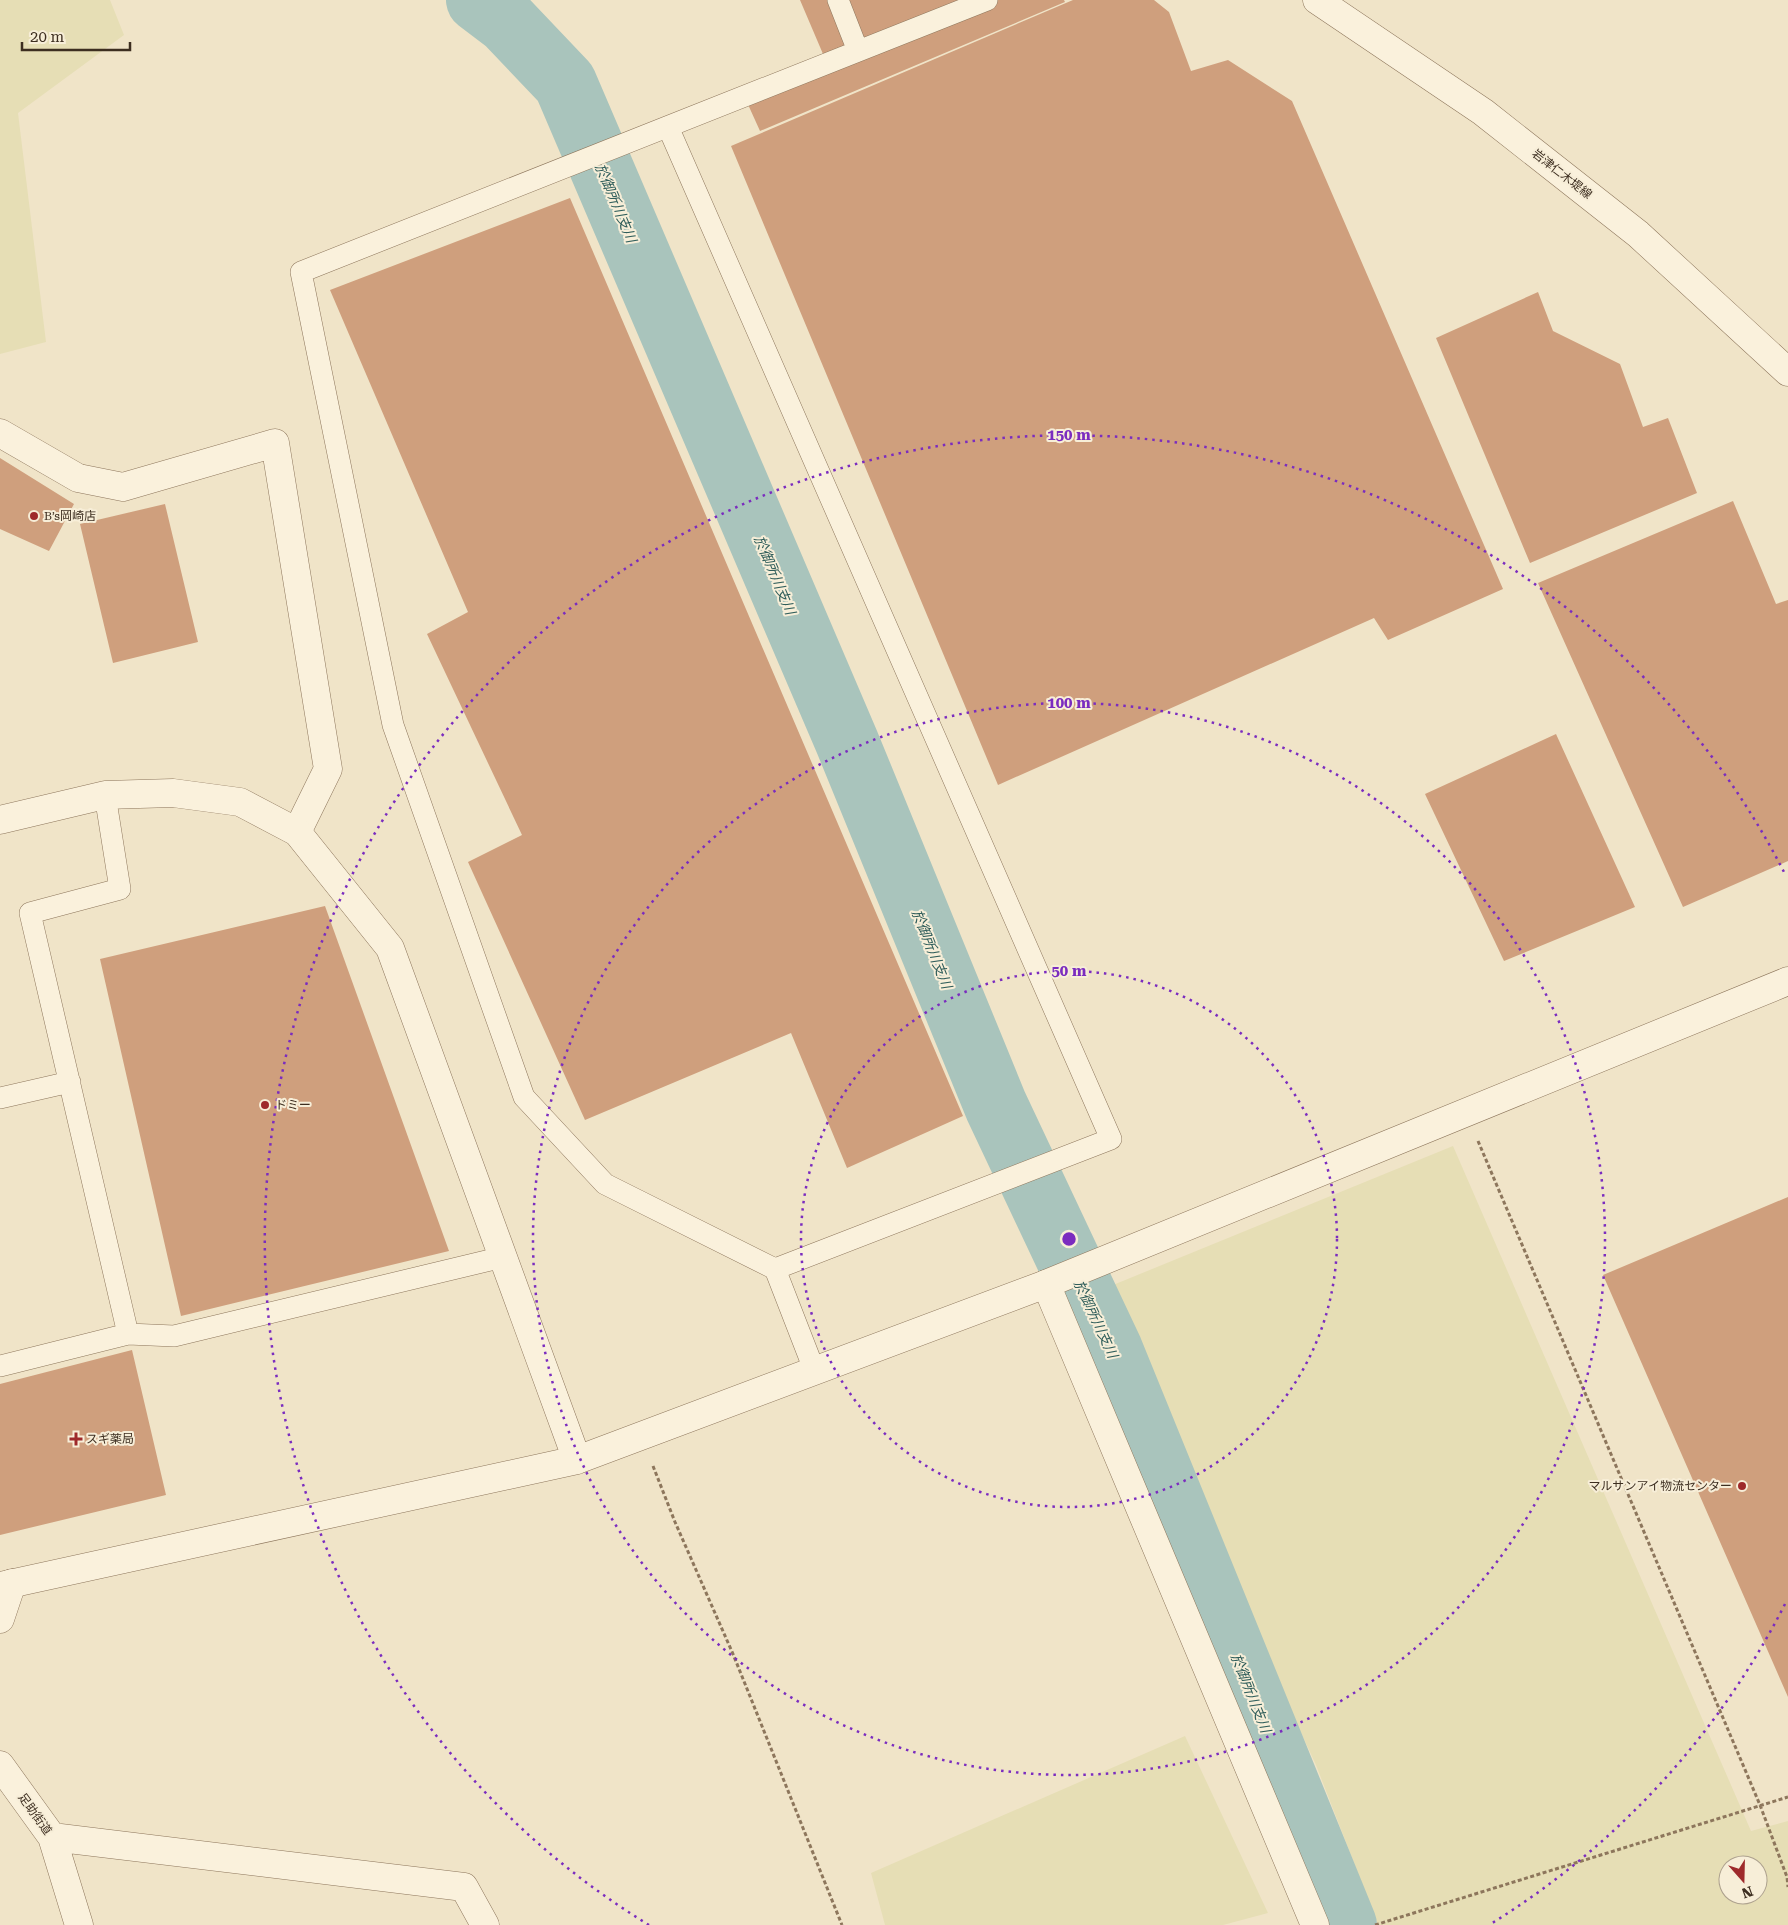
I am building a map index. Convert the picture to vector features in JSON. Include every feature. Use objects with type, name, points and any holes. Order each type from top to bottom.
[{"type":"street","name":"岩津仁木堤線","points":[[1317,0],[1483,112],[1638,234],[1788,372]]},
{"type":"street","points":[[0,433],[78,478],[122,487],[275,443],[328,769],[297,832]]},
{"type":"street","points":[[0,820],[105,795],[173,793],[240,802],[297,832],[390,948],[577,1460]]},
{"type":"street","points":[[0,1619],[6,1584],[577,1460],[642,1437],[1046,1284],[1788,981]]},
{"type":"street","points":[[1046,1284],[1315,1925]]},
{"type":"street","name":"足助街道","points":[[0,1765],[52,1837],[79,1925]]},
{"type":"street","points":[[52,1837],[464,1887],[485,1925]]},
{"type":"lane","points":[[838,0],[858,51]]},
{"type":"lane","points":[[815,1372],[775,1269],[604,1184],[524,1097],[393,725],[302,272],[987,0]]},
{"type":"lane","points":[[668,127],[1111,1139],[775,1269]]},
{"type":"lane","points":[[105,795],[120,889],[30,913],[128,1334]]},
{"type":"lane","points":[[0,1098],[70,1082]]},
{"type":"lane","points":[[0,1366],[128,1334],[174,1336],[502,1257]]},
{"type":"path","points":[[1466,1113],[1760,1805],[1787,1877],[1788,1887]]},
{"type":"path","points":[[642,1437],[675,1522],[748,1691],[842,1925]]},
{"type":"path","points":[[1375,1925],[1760,1805],[1788,1798]]},
{"type":"shaded area","points":[[0,0],[110,0],[124,35],[18,113],[46,342],[0,354]]},
{"type":"shaded area","points":[[1453,1146],[1751,1831],[1788,1821],[1788,1925],[1378,1925],[1316,1765],[1282,1692],[1185,1459],[1163,1411],[1113,1285]]},
{"type":"shaded area","points":[[1185,1736],[1268,1913],[1223,1925],[885,1925],[871,1873]]},
{"type":"building","points":[[800,0],[1064,0],[1065,2],[760,131],[741,89],[823,54]]},
{"type":"building","points":[[1073,0],[1154,0],[1169,12],[1191,71],[1228,60],[1292,101],[1503,589],[1388,640],[1374,618],[998,785],[731,146]]},
{"type":"building","points":[[570,198],[963,1116],[847,1168],[791,1033],[585,1120],[468,862],[522,835],[427,634],[468,612],[330,290]]},
{"type":"building","points":[[1538,292],[1553,331],[1620,364],[1643,427],[1668,418],[1697,493],[1530,563],[1436,338]]},
{"type":"building","name":"B’s岡崎店","points":[[0,458],[74,504],[49,551],[0,529]]},
{"type":"building","points":[[1733,501],[1776,604],[1788,600],[1788,861],[1683,907],[1538,583]]},
{"type":"building","points":[[165,504],[198,642],[113,663],[80,524]]},
{"type":"building","points":[[1556,734],[1635,907],[1504,961],[1425,794]]},
{"type":"building","name":"ドミー","points":[[325,906],[449,1251],[181,1316],[100,959]]},
{"type":"building","name":"マルサンアイ物流センター","points":[[1788,1197],[1788,1697],[1603,1275]]},
{"type":"building","name":"スギ薬局","points":[[132,1350],[166,1495],[0,1535],[0,1384]]},
{"type":"waterway","name":"於御所川支川","points":[[478,0],[507,22],[565,83],[847,742],[996,1106],[1111,1350],[1345,1925]]},
{"type":"place","name":"B’s岡崎店","points":[[34,516]]},
{"type":"place","name":"ドミー","points":[[265,1105]]},
{"type":"place","name":"スギ薬局","points":[[76,1439]]},
{"type":"place","name":"マルサンアイ物流センター","points":[[1742,1486]]}]
